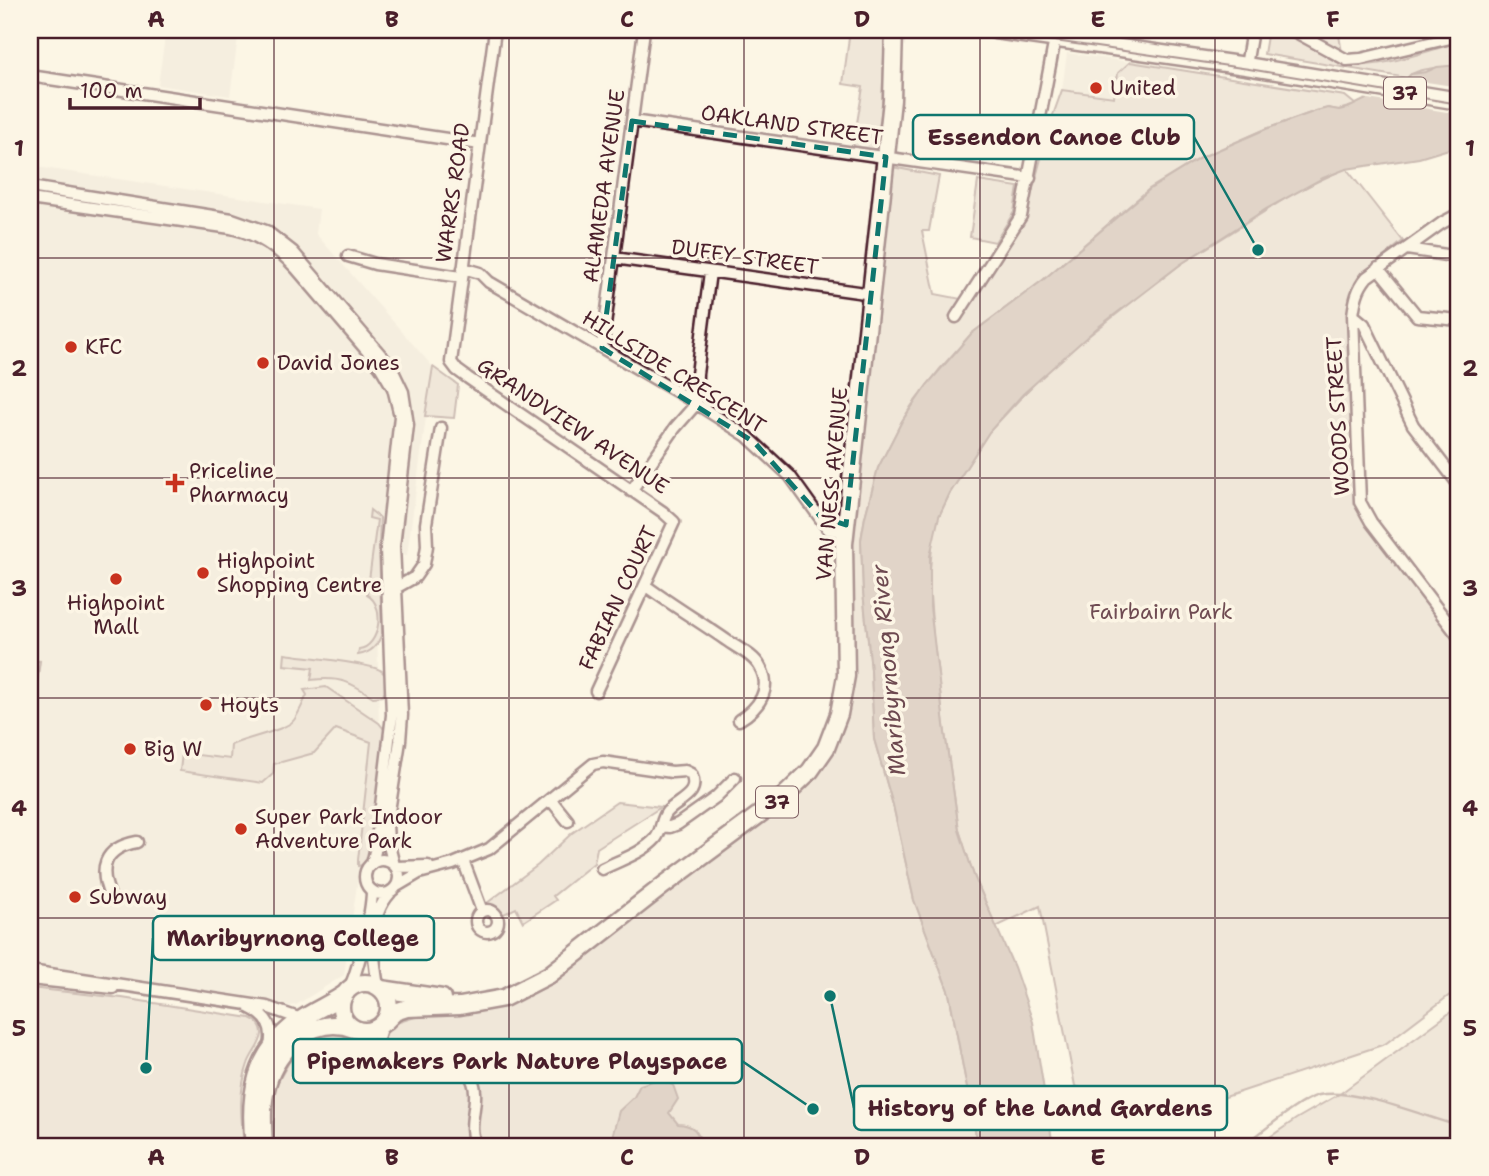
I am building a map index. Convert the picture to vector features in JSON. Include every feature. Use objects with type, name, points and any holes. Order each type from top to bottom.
[{"type":"main road","name":"VAN NESS AVENUE","points":[[383,1024],[401,1009],[490,1002],[511,996],[536,982],[567,962],[664,885],[783,797],[819,760],[839,715],[846,676],[842,567],[892,100],[894,30]]},
{"type":"main road","name":"VAN NESS AVENUE","points":[[892,100],[903,30]]},
{"type":"main road","name":"37","points":[[995,30],[1246,66],[1459,102]]},
{"type":"main road","name":"VAN NESS AVENUE","points":[[380,988],[466,1000],[489,997],[536,982]]},
{"type":"main road","name":"37","points":[[254,1146],[251,1112],[253,1086],[268,1053],[278,1039],[301,1019],[330,1005],[359,984],[380,988]]},
{"type":"main road","points":[[380,988],[390,1005],[383,1024]]},
{"type":"main road","points":[[347,992],[342,999],[341,1013],[344,1020],[356,1030]]},
{"type":"main road","name":"37","points":[[264,1146],[262,1110],[267,1086],[275,1066],[287,1049],[301,1036],[319,1027],[334,1025],[369,1032],[383,1024]]},
{"type":"street","name":"WARRS ROAD","points":[[451,362],[495,30]]},
{"type":"street","name":"ALAMEDA AVENUE","points":[[602,348],[644,30]]},
{"type":"street","points":[[1113,47],[1116,30]]},
{"type":"street","points":[[1246,66],[1252,30]]},
{"type":"street","points":[[1292,30],[1347,60],[1361,59],[1456,35]]},
{"type":"street","points":[[956,317],[1021,216],[1055,38]]},
{"type":"street","points":[[30,76],[480,144]]},
{"type":"street","name":"OAKLAND STREET","points":[[632,121],[1030,178]]},
{"type":"street","points":[[30,187],[244,222],[265,231],[293,253],[391,367],[403,392],[408,425],[395,533],[392,715],[376,847],[372,864],[365,875],[366,884],[372,891],[383,895],[419,873],[489,849],[598,762],[688,772],[694,779],[690,794],[667,812],[661,829],[646,846],[603,869]]},
{"type":"street","points":[[30,199],[241,230],[271,244],[296,268],[380,366],[396,395],[400,429],[386,534],[402,715],[387,832],[399,876],[395,888],[381,906],[374,931],[374,961],[380,988]]},
{"type":"street","name":"WOODS STREET","points":[[1459,214],[1378,268],[1359,286],[1353,315],[1360,502],[1371,522],[1459,636]]},
{"type":"street","points":[[1406,249],[1459,257]]},
{"type":"street","name":"HILLSIDE CRESCENT","points":[[348,256],[375,264],[462,274],[480,273],[489,282],[690,400],[754,442],[790,476],[820,516],[845,529]]},
{"type":"street","name":"DUFFY STREET","points":[[614,258],[872,294]]},
{"type":"street","points":[[1378,268],[1417,316],[1459,320]]},
{"type":"street","points":[[631,491],[675,428],[690,400],[697,373],[710,272]]},
{"type":"street","points":[[1353,315],[1364,324],[1413,425],[1459,485]]},
{"type":"street","name":"GRANDVIEW AVENUE","points":[[451,362],[463,374],[674,522]]},
{"type":"street","points":[[392,590],[415,577],[424,564],[426,524],[441,428]]},
{"type":"street","name":"FABIAN COURT","points":[[596,691],[674,522]]},
{"type":"street","points":[[646,586],[743,652],[761,668],[765,683],[762,699],[738,720]]},
{"type":"street","points":[[661,829],[675,826],[712,801],[735,778]]},
{"type":"street","points":[[551,800],[568,821]]},
{"type":"street","points":[[111,898],[104,876],[105,863],[117,849],[137,842]]},
{"type":"street","points":[[372,864],[383,860],[395,866],[433,866],[463,860]]},
{"type":"street","points":[[463,860],[482,911]]},
{"type":"street","points":[[347,992],[356,972],[372,891]]},
{"type":"street","points":[[30,971],[267,1007],[301,1019]]},
{"type":"street","points":[[30,979],[100,988],[131,987]]},
{"type":"street","points":[[244,1004],[258,1011],[267,1020],[272,1032],[268,1053]]},
{"type":"street","points":[[383,1024],[377,1044],[379,1055],[394,1068],[407,1069]]},
{"type":"street","points":[[356,1030],[368,1044],[371,1055],[380,1066],[391,1071],[442,1063],[465,1070],[472,1080],[476,1094],[472,1135],[477,1146]]},
{"type":"highlighted area","points":[[632,121],[886,157],[846,525],[820,516],[754,442],[602,348]]},
{"type":"shaded area","points":[[166,30],[239,30],[230,96],[158,85]]},
{"type":"shaded area","name":"United","points":[[1067,53],[1130,62],[1118,73],[1114,97],[1062,90]]},
{"type":"shaded area","name":"Highpoint Shopping Centre","points":[[30,166],[319,209],[316,234],[433,367],[407,555],[376,551],[379,732],[344,975],[296,1005],[30,963]]},
{"type":"green space","points":[[850,30],[885,31],[882,107],[876,151],[853,147],[863,87],[843,84]]},
{"type":"green space","points":[[1268,30],[1338,30],[1342,52],[1329,58],[1358,65],[1393,61],[1459,42],[1459,65],[1424,70],[1407,78],[1264,54]]},
{"type":"green space","points":[[1130,62],[1345,96],[1356,105],[1338,110],[1328,108],[1316,111],[1266,129],[1200,158],[1149,189],[1043,280],[971,334],[912,405],[878,468],[861,540],[874,739],[893,805],[914,900],[949,993],[978,1146],[273,1146],[275,1087],[289,1062],[309,1040],[329,1034],[373,1036],[393,1024],[418,1016],[488,1009],[530,994],[790,801],[828,761],[843,723],[848,545],[892,167],[939,176],[929,231],[922,231],[935,294],[971,301],[1026,214],[1062,90],[1114,97],[1118,73]]},
{"type":"green space","name":"Fairbairn Park","points":[[1346,168],[1403,241],[1361,275],[1352,301],[1365,509],[1459,634],[1459,988],[1385,1044],[1165,1117],[1075,1086],[1040,906],[996,927],[974,876],[959,830],[933,636],[929,581],[933,536],[950,493],[989,432],[1045,372],[1181,264],[1297,191]]},
{"type":"green space","points":[[978,181],[1018,187],[1014,212],[995,242],[970,237]]},
{"type":"green space","points":[[433,367],[458,385],[454,418],[425,416]]},
{"type":"green space","points":[[370,510],[380,518],[382,632],[374,648],[358,655],[359,649],[372,641],[378,625],[377,607],[367,595],[377,520],[369,518]]},
{"type":"green space","points":[[285,654],[373,667],[384,674],[387,690],[382,696],[373,697],[344,681],[311,680],[313,668],[284,665]]},
{"type":"green space","points":[[326,687],[379,723],[387,733],[373,847],[367,861],[358,866],[371,742],[336,729],[314,753],[274,764],[273,774],[263,783],[180,771],[182,753],[230,759],[231,745],[290,724],[307,695],[304,690]]},
{"type":"green space","points":[[617,802],[661,807],[597,848],[594,863],[553,896],[556,900],[523,922],[516,908],[502,915],[497,907],[487,903],[538,865],[572,833]]},
{"type":"green space","points":[[30,988],[122,998],[250,1018],[257,1022],[262,1034],[248,1064],[242,1095],[244,1146],[30,1146]]},
{"type":"green space","points":[[1459,1006],[1459,1146],[1257,1146],[1341,1093]]},
{"type":"water","name":"Maribyrnong River","points":[[1459,65],[1459,146],[1419,158],[1346,169],[1323,178],[1266,209],[1181,264],[1097,328],[1023,394],[989,432],[950,493],[939,516],[930,556],[930,607],[959,830],[974,876],[1014,967],[1033,1022],[1053,1146],[978,1146],[949,993],[914,900],[893,805],[874,739],[861,540],[878,468],[902,421],[927,385],[971,334],[1043,280],[1150,189],[1200,158],[1266,129],[1316,111],[1348,108],[1407,79],[1411,74]]},
{"type":"water","points":[[30,660],[40,661],[34,705],[30,705]]},
{"type":"water","points":[[658,1079],[673,1085],[678,1099],[669,1113],[678,1124],[695,1130],[703,1146],[613,1146],[611,1141],[619,1111],[634,1097],[640,1085]]},
{"type":"pier","points":[[1401,78],[1459,87],[1459,114],[1362,98]]},
{"type":"waterway","points":[[1243,1146],[1301,1103],[1319,1095],[1350,1095],[1369,1099],[1459,1126]]},
{"type":"tram line","points":[[979,30],[1249,69],[1459,104]]},
{"type":"place","name":"United","points":[[1096,88]]},
{"type":"place","name":"Essendon Canoe Club","points":[[1258,250]]},
{"type":"place","name":"KFC","points":[[71,347]]},
{"type":"place","name":"David Jones","points":[[263,363]]},
{"type":"place","name":"Priceline Pharmacy","points":[[175,483]]},
{"type":"place","name":"Highpoint Shopping Centre","points":[[203,573]]},
{"type":"place","name":"Highpoint Mall","points":[[116,579]]},
{"type":"place","name":"Hoyts","points":[[206,705]]},
{"type":"place","name":"Big W","points":[[130,749]]},
{"type":"place","name":"Super Park Indoor Adventure Park","points":[[241,829]]},
{"type":"place","name":"Subway","points":[[75,897]]},
{"type":"place","name":"History of the Land Gardens","points":[[830,996]]},
{"type":"place","name":"Maribyrnong College","points":[[146,1068]]},
{"type":"place","name":"Pipemakers Park Nature Playspace","points":[[813,1109]]}]
